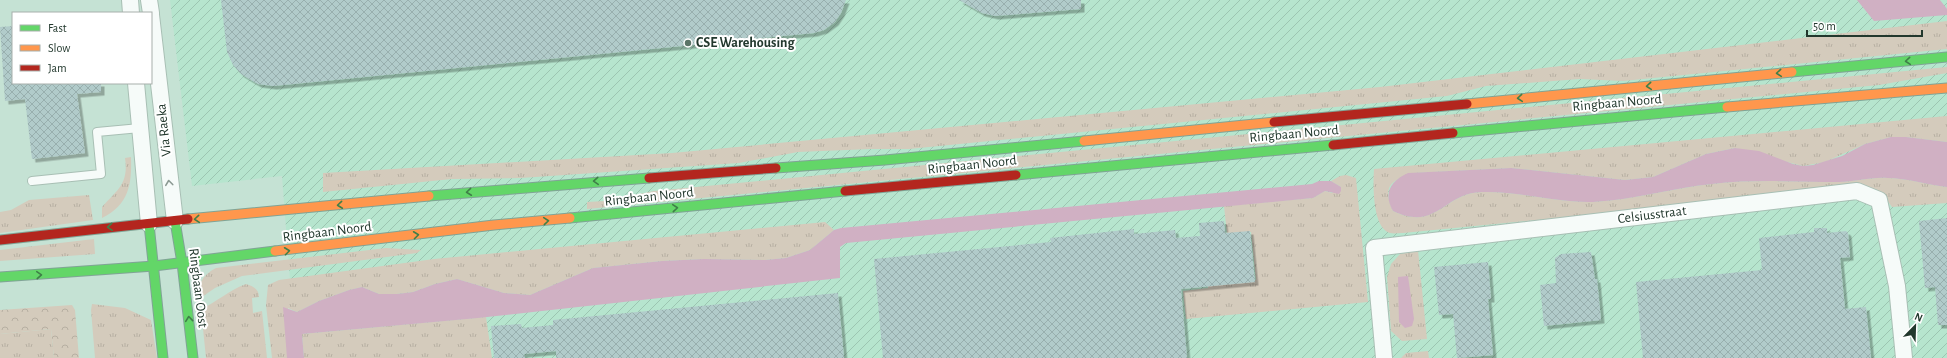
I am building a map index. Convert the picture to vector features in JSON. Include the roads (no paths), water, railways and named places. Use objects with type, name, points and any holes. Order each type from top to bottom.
[{"type":"main road","name":"Ringbaan Noord","points":[[0,240],[98,228],[570,182],[740,172],[885,160],[1947,57]]},
{"type":"main road","name":"Ringbaan Noord","points":[[0,277],[154,266],[494,225],[1645,114],[1947,88]]},
{"type":"main road","name":"Ringbaan Oost","points":[[175,221],[182,263],[193,358]]},
{"type":"main road","points":[[148,224],[154,266],[163,358]]},
{"type":"street","points":[[130,0],[131,12]]},
{"type":"street","name":"Via Raeka","points":[[149,0],[151,12]]},
{"type":"street","name":"Via Raeka","points":[[152,23],[175,221]]},
{"type":"street","name":"Via Raeka","points":[[136,84],[148,224]]},
{"type":"street","name":"Celsiusstraat","points":[[1384,358],[1374,248],[1857,191],[1879,200],[1897,286],[1904,358]]},
{"type":"lane","points":[[32,181],[101,174],[97,132],[140,128]]},
{"type":"place","name":"CSE Warehousing","points":[[688,43]]}]
